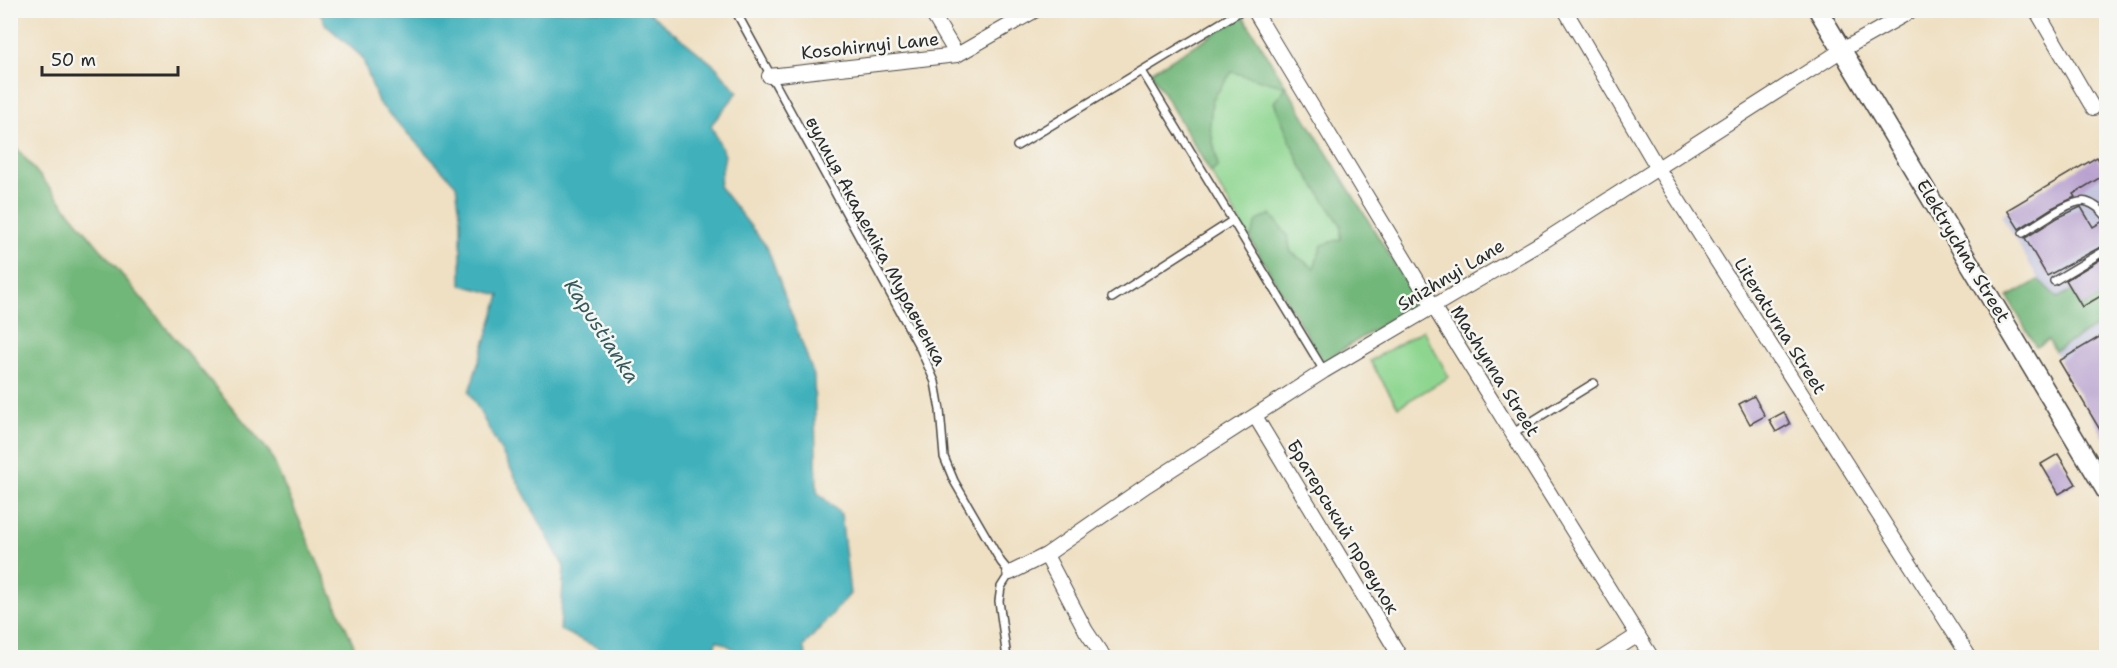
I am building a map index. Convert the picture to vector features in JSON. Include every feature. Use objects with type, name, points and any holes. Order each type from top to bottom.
[{"type":"street","points":[[930,10],[957,55]]},
{"type":"street","name":"Kosohirnyi Lane","points":[[770,76],[957,55],[1036,10]]},
{"type":"street","name":"Mashynna Street","points":[[1254,10],[1433,306],[1652,657]]},
{"type":"street","name":"Literaturna Street","points":[[1565,10],[1657,167],[1970,657]]},
{"type":"street","name":"Elektrychna Street","points":[[1818,10],[2106,491]]},
{"type":"street","name":"Snizhnyi Lane","points":[[1010,573],[1046,555],[1147,485],[1324,371],[1544,241],[1842,50],[1913,10]]},
{"type":"street","points":[[2036,10],[2093,108]]},
{"type":"street","name":"Братерський провулок","points":[[1255,416],[1401,657]]},
{"type":"street","points":[[1046,555],[1086,631],[1104,657]]},
{"type":"street","points":[[1602,657],[1638,635]]},
{"type":"lane","name":"вулиця Академіка Муравченка","points":[[735,10],[920,348],[935,382],[944,457],[954,482],[1001,562],[1010,573]]},
{"type":"lane","points":[[1017,146],[1242,10]]},
{"type":"lane","points":[[1142,71],[1324,371]]},
{"type":"lane","points":[[2023,233],[2073,203],[2085,201],[2101,210],[2106,216]]},
{"type":"lane","points":[[1112,298],[1232,221]]},
{"type":"lane","points":[[2054,281],[2106,250]]},
{"type":"lane","points":[[1513,433],[1594,383]]},
{"type":"lane","points":[[1007,657],[999,602],[1001,587],[1010,573]]},
{"type":"shaded area","points":[[2097,157],[2106,174],[2106,293],[2082,307],[2058,298],[2039,280],[2001,215]]},
{"type":"shaded area","points":[[2106,321],[2106,439],[2055,351]]},
{"type":"green space","points":[[1243,16],[1418,302],[1323,362],[1151,72]]},
{"type":"green space","points":[[1243,16],[1418,302],[1323,362],[1250,239],[1257,221],[1271,214],[1287,235],[1291,252],[1314,268],[1322,245],[1341,239],[1341,225],[1300,164],[1274,102],[1286,87],[1232,72],[1212,100],[1210,126],[1218,166],[1211,173],[1151,72]]},
{"type":"green space","points":[[10,140],[270,453],[359,657],[11,657]]},
{"type":"green space","points":[[2039,280],[2058,298],[2072,290],[2082,307],[2106,293],[2106,321],[2055,351],[2048,340],[2036,347],[2008,297]]},
{"type":"green space","points":[[1423,330],[1449,377],[1398,407],[1370,361]]},
{"type":"water","name":"Kapustianka","points":[[319,11],[647,11],[715,66],[738,92],[711,125],[725,155],[719,186],[767,247],[814,376],[817,492],[841,514],[850,594],[803,647],[807,657],[749,657],[717,640],[711,657],[618,657],[560,630],[564,567],[469,392],[500,295],[461,285],[461,221],[456,185],[378,102],[362,57],[326,25]]},
{"type":"building","points":[[2097,157],[2106,174],[2073,194],[2075,197],[2052,208],[2019,229],[2007,210]]},
{"type":"building","points":[[2081,207],[2093,227],[2103,221],[2106,222],[2106,244],[2047,276],[2025,238],[2057,218]]},
{"type":"building","points":[[2106,256],[2106,293],[2082,307],[2066,280]]},
{"type":"building","points":[[2106,333],[2106,440],[2059,361]]},
{"type":"building","points":[[1754,396],[1765,416],[1750,424],[1739,404]]},
{"type":"building","points":[[1784,412],[1790,424],[1776,432],[1769,420]]},
{"type":"building","points":[[2058,454],[2076,484],[2059,494],[2041,464]]}]
